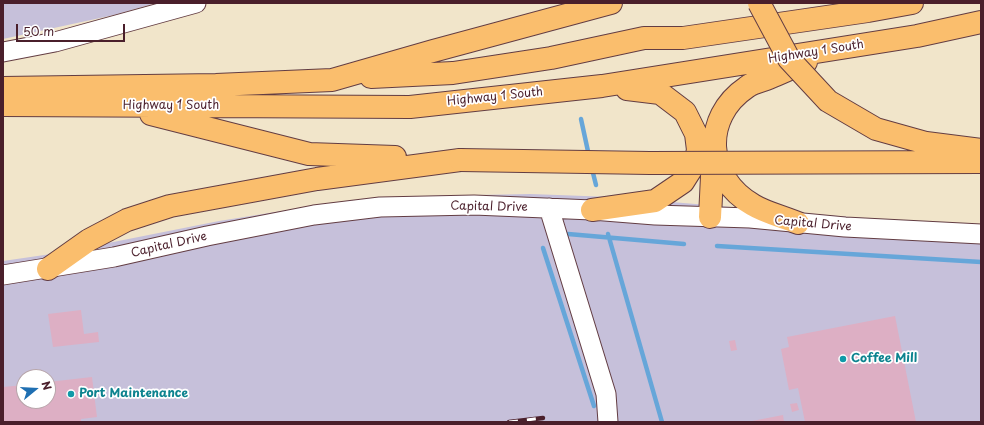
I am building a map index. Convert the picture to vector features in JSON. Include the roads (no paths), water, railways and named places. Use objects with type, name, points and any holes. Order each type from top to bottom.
[{"type":"highway","points":[[332,80],[433,50],[611,3]]},
{"type":"highway","points":[[759,3],[789,59],[828,101],[876,130],[926,143],[981,150]]},
{"type":"highway","points":[[868,11],[888,3]]},
{"type":"highway","points":[[9,97],[453,73],[551,58],[644,38],[683,38],[868,11],[912,3]]},
{"type":"highway","name":"Highway 1 South","points":[[9,97],[116,106],[410,107],[602,86],[917,36],[981,22]]},
{"type":"highway","points":[[917,36],[981,26]]},
{"type":"highway","points":[[592,210],[655,201],[683,182],[706,146],[728,103],[747,86],[836,49]]},
{"type":"highway","points":[[602,86],[660,93],[685,112],[696,134],[706,146],[732,188],[753,205],[798,223]]},
{"type":"highway","points":[[116,106],[309,154],[460,160],[650,163],[981,162]]},
{"type":"highway","points":[[703,217],[706,146]]},
{"type":"highway","points":[[48,269],[89,240],[127,220],[170,206],[317,179],[460,160]]},
{"type":"street","points":[[3,52],[55,42],[160,8],[196,3]]},
{"type":"street","name":"Capital Drive","points":[[3,275],[48,269],[114,257],[207,236],[314,215],[380,206],[474,205],[592,210],[703,217],[750,218],[845,227],[981,234]]},
{"type":"street","points":[[549,208],[606,394],[608,422]]},
{"type":"waterway","points":[[581,119],[589,156]]},
{"type":"waterway","points":[[592,169],[596,185]]},
{"type":"waterway","points":[[568,234],[684,244]]},
{"type":"waterway","points":[[608,234],[662,422]]},
{"type":"waterway","points":[[717,246],[981,262]]},
{"type":"waterway","points":[[543,248],[594,406]]},
{"type":"railway","points":[[509,422],[543,418]]},
{"type":"place","name":"Coffee Mill","points":[[843,359]]},
{"type":"place","name":"Port Maintenance","points":[[71,394]]}]
